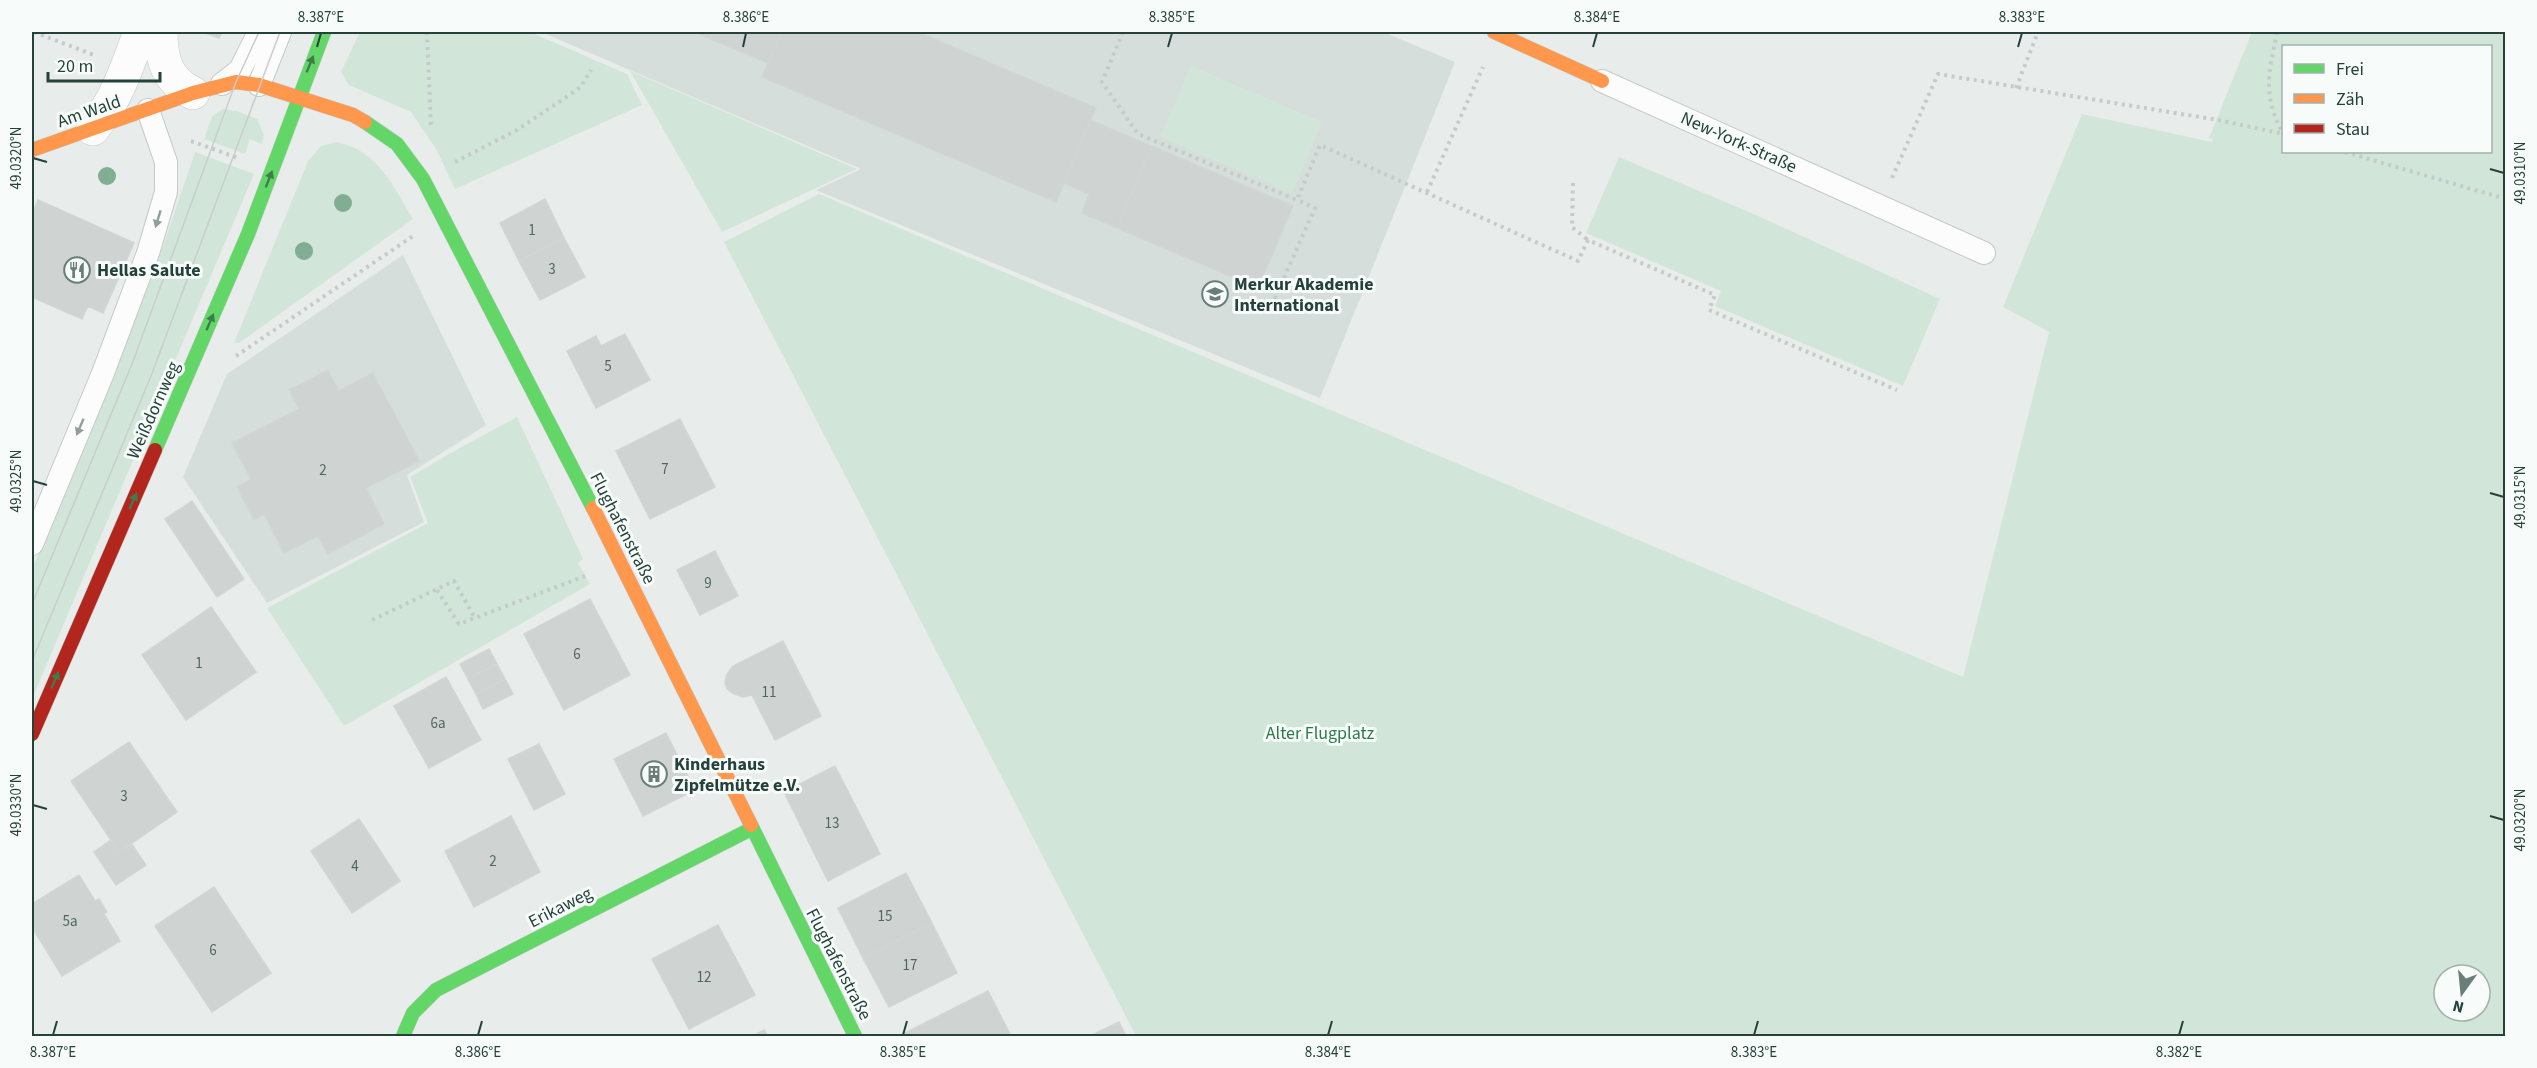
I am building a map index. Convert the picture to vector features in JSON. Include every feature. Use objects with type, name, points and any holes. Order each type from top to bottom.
[{"type":"street","points":[[93,129],[109,109],[127,72],[140,32]]},
{"type":"street","points":[[161,32],[165,64],[173,80],[208,89]]},
{"type":"street","name":"Weißdornweg","points":[[32,734],[194,360],[278,156],[297,97],[324,32]]},
{"type":"street","name":"New-York-Straße","points":[[1494,32],[1602,81]]},
{"type":"street","name":"Am Wald","points":[[32,150],[208,89],[236,82],[259,84],[297,97]]},
{"type":"street","name":"Flughafenstraße","points":[[297,97],[353,115],[381,131],[397,144],[423,180],[619,559],[855,1036]]},
{"type":"street","name":"Erikaweg","points":[[403,1036],[413,1013],[436,990],[751,829]]},
{"type":"lane","points":[[208,89],[240,70],[259,32]]},
{"type":"lane","points":[[259,84],[280,32]]},
{"type":"lane","name":"New-York-Straße","points":[[1602,81],[1984,253]]},
{"type":"lane","points":[[32,544],[103,373],[148,253],[166,192],[166,162],[148,110]]},
{"type":"path","points":[[34,32],[104,59],[127,72]]},
{"type":"path","points":[[423,180],[431,131],[427,32]]},
{"type":"path","points":[[1123,32],[1102,82],[1137,134],[1315,208],[1271,307],[1259,302]]},
{"type":"path","points":[[2016,88],[2038,32]]},
{"type":"path","points":[[2277,32],[2268,81],[2271,111],[2282,131]]},
{"type":"path","points":[[423,180],[517,130],[581,87],[591,70]]},
{"type":"path","points":[[1880,206],[1938,74],[2218,120],[2282,133]]},
{"type":"path","points":[[1427,192],[1476,86]]},
{"type":"path","points":[[186,139],[250,163],[255,149],[278,156]]},
{"type":"path","points":[[1297,200],[1320,145],[1578,261],[1588,240]]},
{"type":"path","points":[[2348,153],[2505,199]]},
{"type":"path","points":[[1574,183],[1572,227],[1588,240],[1715,295],[1709,310],[1897,390]]},
{"type":"path","points":[[194,360],[219,368],[441,217]]},
{"type":"path","points":[[437,590],[459,624],[586,576],[619,559]]},
{"type":"path","points":[[372,620],[454,581],[475,618]]},
{"type":"shaded area","name":"Merkur Akademie International","points":[[541,32],[1383,32],[1455,62],[1320,398],[816,190],[861,169]]},
{"type":"shaded area","points":[[403,255],[486,425],[407,475],[424,522],[267,603],[183,477],[227,374]]},
{"type":"green space","points":[[360,32],[530,32],[627,74],[642,105],[455,189],[436,149],[411,112],[349,85],[341,72]]},
{"type":"green space","name":"Alter Flugplatz","points":[[2252,32],[2505,32],[2505,1036],[1136,1036],[724,242],[819,194],[1963,677],[2049,332],[2003,307],[2082,114],[2212,142],[2213,139],[2209,138]]},
{"type":"green space","points":[[1191,66],[1322,122],[1292,193],[1160,137]]},
{"type":"green space","points":[[630,71],[857,169],[722,232]]},
{"type":"green space","points":[[223,109],[237,111],[257,119],[264,135],[262,144],[250,139],[245,154],[204,139],[212,116]]},
{"type":"green space","points":[[337,142],[364,153],[383,171],[413,219],[239,343],[234,343],[308,161],[321,146]]},
{"type":"green space","points":[[195,152],[254,174],[32,699],[32,570],[160,255]]},
{"type":"green space","points":[[1619,157],[1756,215],[1940,299],[1903,386],[1715,306],[1721,291],[1586,233]]},
{"type":"green space","points":[[517,417],[583,559],[578,563],[590,584],[344,726],[267,608],[428,523],[410,477]]},
{"type":"building","points":[[203,32],[222,32],[219,38]]},
{"type":"building","points":[[694,32],[782,32],[768,63]]},
{"type":"building","points":[[782,32],[918,32],[1096,108],[1056,202],[762,77]]},
{"type":"building","points":[[1090,120],[1293,206],[1258,288],[1082,213],[1089,194],[1064,183]]},
{"type":"building","points":[[1152,146],[1293,206],[1258,288],[1117,228]]},
{"type":"building","points":[[545,199],[564,238],[519,261],[500,223]]},
{"type":"building","name":"Hellas Salute","points":[[38,200],[134,243],[103,313],[88,306],[82,319],[32,297],[32,211]]},
{"type":"building","points":[[564,238],[585,277],[540,300],[519,261]]},
{"type":"building","points":[[625,334],[650,380],[596,408],[567,351],[596,336],[601,346]]},
{"type":"building","points":[[328,370],[339,391],[373,373],[419,461],[366,488],[384,524],[328,554],[318,536],[284,553],[264,514],[254,520],[237,487],[251,479],[232,443],[299,409],[289,390]]},
{"type":"building","points":[[680,419],[715,487],[650,519],[616,451]]},
{"type":"building","points":[[192,501],[244,579],[217,597],[165,519]]},
{"type":"building","points":[[715,551],[738,596],[700,615],[677,570]]},
{"type":"building","points":[[590,599],[630,675],[564,710],[524,634]]},
{"type":"building","points":[[211,607],[256,672],[186,720],[142,655]]},
{"type":"building","points":[[783,641],[821,716],[775,740],[752,695],[743,697],[734,694],[727,689],[725,682],[733,666]]},
{"type":"building","points":[[489,649],[497,664],[468,679],[460,664]]},
{"type":"building","points":[[497,664],[505,679],[476,694],[468,679]]},
{"type":"building","points":[[446,677],[481,740],[429,768],[394,706]]},
{"type":"building","points":[[505,679],[513,694],[483,709],[476,694]]},
{"type":"building","name":"Kinderhaus Zipfelmütze e.V.","points":[[666,733],[695,790],[643,816],[614,759]]},
{"type":"building","points":[[129,742],[177,812],[119,852],[71,781]]},
{"type":"building","points":[[539,744],[565,794],[534,810],[508,759]]},
{"type":"building","points":[[835,766],[880,854],[828,881],[784,792]]},
{"type":"building","points":[[511,816],[540,872],[474,907],[445,851]]},
{"type":"building","points":[[359,819],[400,881],[352,913],[311,851]]},
{"type":"building","points":[[111,840],[119,852],[131,843],[146,865],[116,885],[94,852]]},
{"type":"building","points":[[906,873],[932,923],[863,958],[838,908]]},
{"type":"building","points":[[79,875],[95,901],[99,899],[107,912],[104,914],[120,941],[62,976],[32,927],[32,904]]},
{"type":"building","points":[[214,887],[271,973],[212,1012],[155,926]]},
{"type":"building","points":[[932,923],[957,973],[889,1007],[863,958]]},
{"type":"building","points":[[718,925],[755,995],[689,1029],[652,959]]},
{"type":"building","points":[[988,991],[1011,1036],[905,1036],[903,1034]]},
{"type":"building","points":[[1119,1022],[1126,1036],[1090,1036]]},
{"type":"building","points":[[764,1030],[768,1036],[753,1036]]},
{"type":"tram line","points":[[32,604],[132,364],[236,82],[259,32]]},
{"type":"tram line","points":[[32,661],[151,376],[280,32]]},
{"type":"traffic: fast","points":[[155,450],[248,234],[324,32]]},
{"type":"traffic: fast","points":[[365,122],[397,144],[423,179],[593,508]]},
{"type":"traffic: fast","points":[[751,825],[855,1036]]},
{"type":"traffic: fast","points":[[403,1036],[413,1013],[436,990],[751,829]]},
{"type":"traffic: slow","points":[[1494,32],[1602,81]]},
{"type":"traffic: slow","points":[[32,150],[193,93],[236,82],[259,85],[353,115],[365,122]]},
{"type":"traffic: slow","points":[[593,508],[751,825]]},
{"type":"traffic: jam","points":[[32,734],[155,450]]},
{"type":"place","name":"Hellas Salute","points":[[77,270]]},
{"type":"place","name":"Merkur Akademie International","points":[[1215,294]]},
{"type":"place","name":"Kinderhaus Zipfelmütze e.V.","points":[[654,774]]}]
